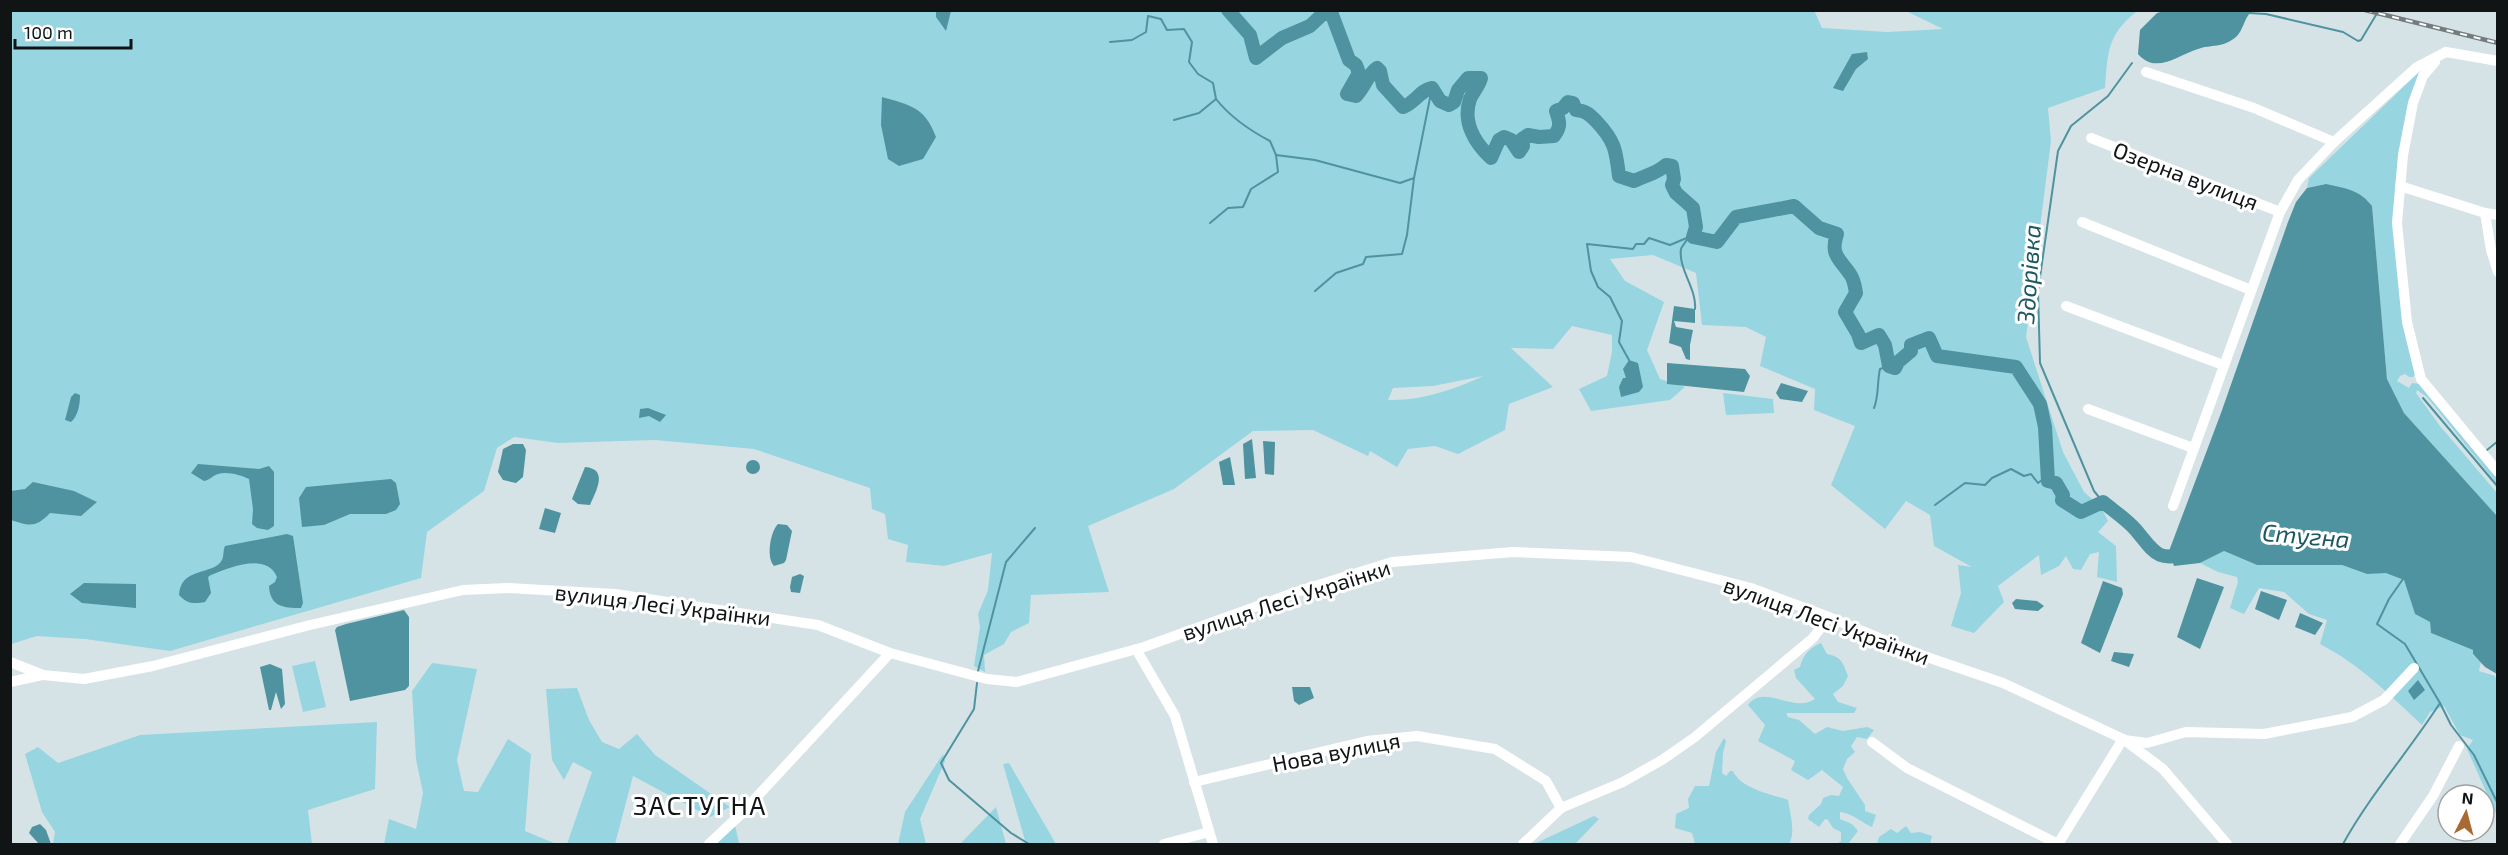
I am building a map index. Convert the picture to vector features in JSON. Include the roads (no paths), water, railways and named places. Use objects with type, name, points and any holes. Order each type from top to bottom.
[{"type":"street","points":[[2498,61],[2446,52],[2427,69],[2413,103],[2406,136],[2397,223],[2407,322],[2421,379],[2498,472]]},
{"type":"street","name":"Озерна вулиця","points":[[2173,506],[2280,212],[2298,180],[2334,142],[2417,67],[2446,52]]},
{"type":"street","points":[[2146,72],[2254,108],[2334,142]]},
{"type":"street","name":"Озерна вулиця","points":[[2091,138],[2280,212]]},
{"type":"street","points":[[2400,186],[2498,215]]},
{"type":"street","points":[[2485,213],[2491,250],[2498,272]]},
{"type":"street","points":[[2082,222],[2251,290]]},
{"type":"street","points":[[2066,306],[2223,365]]},
{"type":"street","points":[[2088,409],[2193,448]]},
{"type":"street","name":"вулиця Лесі Українки","points":[[10,681],[43,675],[84,679],[153,666],[310,625],[463,590],[507,588],[615,594],[818,625],[890,653],[987,679],[1017,682],[1136,649],[1299,591],[1392,562],[1513,552],[1631,557],[1751,588],[1918,654],[2003,683],[2123,740]]},
{"type":"street","points":[[1523,844],[1560,808],[1623,782],[1695,737],[1813,638],[1829,617]]},
{"type":"street","points":[[1136,649],[1175,716],[1213,844]]},
{"type":"street","points":[[709,844],[741,816],[890,653]]},
{"type":"street","points":[[10,681],[14,674],[12,662]]},
{"type":"street","name":"вулиця Лесі Українки","points":[[12,662],[43,675]]},
{"type":"street","points":[[2123,740],[2147,743],[2186,732],[2264,734],[2352,717],[2384,700],[2414,668]]},
{"type":"street","name":"Нова вулиця","points":[[1194,782],[1367,741],[1417,736],[1495,749],[1546,781],[1560,808]]},
{"type":"street","points":[[1872,742],[1907,768],[2058,844],[2123,740]]},
{"type":"street","points":[[2123,740],[2163,769],[2227,844]]},
{"type":"street","points":[[2400,844],[2433,796],[2459,746]]},
{"type":"street","points":[[1164,844],[1209,832]]},
{"type":"water","points":[[2245,10],[2251,12],[2239,34],[2227,43],[2198,49],[2160,63],[2152,63],[2138,54],[2140,30],[2157,13]]},
{"type":"water","points":[[936,11],[951,11],[946,31],[936,17]]},
{"type":"water","points":[[1867,52],[1868,59],[1856,69],[1843,91],[1833,88],[1852,54]]},
{"type":"water","points":[[882,97],[908,105],[927,119],[936,137],[923,159],[899,166],[888,159],[881,125]]},
{"type":"water","points":[[2326,184],[2357,193],[2372,206],[2387,379],[2404,413],[2497,516],[2497,674],[2485,667],[2473,654],[2473,650],[2431,633],[2430,622],[2415,614],[2404,580],[2386,573],[2367,574],[2342,565],[2257,565],[2224,551],[2200,563],[2174,566],[2169,551],[2221,413],[2288,222],[2296,202],[2307,188]]},
{"type":"water","points":[[1674,306],[1695,309],[1695,323],[1674,321],[1676,327],[1693,330],[1690,360],[1686,359],[1681,347],[1669,343]]},
{"type":"water","points":[[1629,360],[1638,363],[1643,387],[1639,392],[1621,397],[1619,387],[1623,378],[1626,378],[1623,369]]},
{"type":"water","points":[[1667,363],[1745,369],[1750,376],[1744,392],[1667,384]]},
{"type":"water","points":[[1781,383],[1808,391],[1802,402],[1780,399],[1776,393]]},
{"type":"water","points":[[75,393],[80,395],[80,402],[71,422],[65,420],[71,397]]},
{"type":"water","points":[[648,408],[666,415],[660,422],[649,416],[639,418],[640,409]]},
{"type":"water","points":[[1252,439],[1256,478],[1245,479],[1243,444]]},
{"type":"water","points":[[1263,441],[1275,442],[1274,475],[1265,474]]},
{"type":"water","points":[[513,444],[523,444],[526,450],[523,477],[516,483],[503,480],[498,472],[503,449]]},
{"type":"water","points":[[1230,457],[1235,485],[1223,485],[1219,462]]},
{"type":"water","points":[[753,460],[758,462],[760,467],[758,472],[753,474],[748,472],[746,467],[748,462]]},
{"type":"water","points":[[198,464],[259,469],[269,466],[274,472],[274,526],[268,530],[257,528],[252,524],[253,509],[249,479],[226,473],[204,481],[191,473]]},
{"type":"water","points":[[585,467],[597,472],[599,476],[590,505],[578,504],[572,499]]},
{"type":"water","points":[[391,479],[396,483],[400,504],[396,510],[386,514],[350,514],[324,525],[302,527],[299,498],[306,487]]},
{"type":"water","points":[[33,482],[74,491],[97,502],[81,516],[50,513],[41,521],[32,524],[11,520],[11,491],[25,489]]},
{"type":"water","points":[[545,508],[561,513],[555,533],[539,529]]},
{"type":"water","points":[[778,524],[787,525],[792,531],[786,560],[774,566],[770,557],[770,545]]},
{"type":"water","points":[[287,534],[293,536],[303,603],[301,608],[284,607],[275,602],[269,586],[275,582],[277,577],[272,569],[257,563],[238,566],[208,577],[211,593],[205,602],[191,603],[179,595],[181,586],[191,575],[218,565],[223,558],[225,546]]},
{"type":"water","points":[[800,574],[804,576],[800,593],[791,592],[792,577]]},
{"type":"water","points":[[2197,578],[2224,587],[2200,649],[2177,637]]},
{"type":"water","points":[[2103,581],[2122,588],[2123,594],[2100,653],[2081,643]]},
{"type":"water","points":[[84,583],[136,584],[136,608],[82,603],[70,594]]},
{"type":"water","points":[[2261,591],[2287,600],[2279,620],[2255,609]]},
{"type":"water","points":[[2016,599],[2037,601],[2044,606],[2038,611],[2015,609],[2012,603]]},
{"type":"water","points":[[404,610],[409,617],[409,686],[405,690],[350,701],[335,630],[346,624]]},
{"type":"water","points":[[2300,613],[2323,623],[2315,635],[2295,627]]},
{"type":"water","points":[[2114,652],[2134,654],[2129,667],[2111,661]]},
{"type":"water","points":[[270,664],[282,669],[285,704],[281,709],[276,692],[271,710],[269,710],[260,667]]},
{"type":"water","points":[[2418,680],[2425,690],[2414,700],[2408,691]]},
{"type":"water","points":[[1292,687],[1310,687],[1314,698],[1299,705],[1294,701]]},
{"type":"water","points":[[40,824],[46,830],[51,844],[39,844],[29,833],[32,827]]},
{"type":"waterway","name":"Стугна","points":[[1228,10],[1250,35],[1256,58],[1282,38],[1310,26],[1326,11],[1331,12],[1349,60],[1356,65],[1359,73],[1347,94],[1356,96],[1377,68],[1380,71],[1383,85],[1403,107],[1424,91],[1432,88],[1440,101],[1449,105],[1454,102],[1458,90],[1468,78],[1481,78],[1470,99],[1468,116],[1475,139],[1491,158],[1499,140],[1504,137],[1511,140],[1519,152],[1523,146],[1522,139],[1528,135],[1554,136],[1559,124],[1556,111],[1568,102],[1573,103],[1576,110],[1582,111],[1596,121],[1611,140],[1619,176],[1634,181],[1666,165],[1672,166],[1674,179],[1672,185],[1676,193],[1693,208],[1696,227],[1693,237],[1717,242],[1736,217],[1794,206],[1819,228],[1837,234],[1835,252],[1851,276],[1856,293],[1845,312],[1861,343],[1879,335],[1885,345],[1889,366],[1895,368],[1898,362],[1911,351],[1911,345],[1929,338],[1937,356],[2016,367],[2040,404],[2045,427],[2048,481],[2056,483],[2063,495],[2062,500],[2081,512],[2103,502],[2124,518],[2157,553],[2169,557],[2188,553]]},
{"type":"waterway","points":[[2249,13],[2266,14],[2343,32],[2358,41],[2361,40],[2379,10]]},
{"type":"waterway","points":[[1110,42],[1132,40],[1146,32],[1148,16],[1161,19],[1167,30],[1184,29],[1192,42],[1189,62],[1198,74],[1213,83],[1216,99]]},
{"type":"waterway","name":"Здорівка","points":[[2103,502],[2094,491],[2040,363],[2038,291],[2058,151],[2071,126],[2108,96],[2132,63]]},
{"type":"waterway","points":[[1174,120],[1199,113],[1216,99],[1241,123],[1270,141],[1276,155],[1315,160],[1400,183],[1414,178],[1432,88]]},
{"type":"waterway","points":[[1210,223],[1228,208],[1243,207],[1251,189],[1278,172],[1276,155]]},
{"type":"waterway","points":[[1315,291],[1336,273],[1363,264],[1366,257],[1402,254],[1407,235],[1414,178]]},
{"type":"waterway","points":[[1693,237],[1689,237],[1682,246],[1681,256],[1693,294],[1695,309]]},
{"type":"waterway","points":[[1629,360],[1619,342],[1622,321],[1610,297],[1598,287],[1591,271],[1587,244],[1633,249],[1636,244],[1644,244],[1649,238],[1670,245],[1689,237]]},
{"type":"waterway","points":[[1874,408],[1880,369],[1889,366]]},
{"type":"waterway","points":[[2423,398],[2498,487]]},
{"type":"waterway","points":[[2487,450],[2498,441]]},
{"type":"waterway","points":[[1935,505],[1965,483],[1985,485],[1992,478],[2011,469],[2024,476],[2031,474],[2038,483],[2042,480],[2046,484],[2048,481]]},
{"type":"waterway","points":[[978,671],[1006,562],[1035,528]]},
{"type":"waterway","points":[[2343,844],[2365,808],[2440,703],[2405,644],[2377,624],[2389,599],[2403,579]]},
{"type":"waterway","points":[[977,683],[974,709],[941,763],[949,780],[1011,833],[1029,844]]},
{"type":"waterway","points":[[2440,703],[2451,725],[2474,755],[2498,804]]},
{"type":"railway","points":[[2365,10],[2498,43]]},
{"type":"district","name":"ЗАСТУГНА","points":[[700,804]]}]
